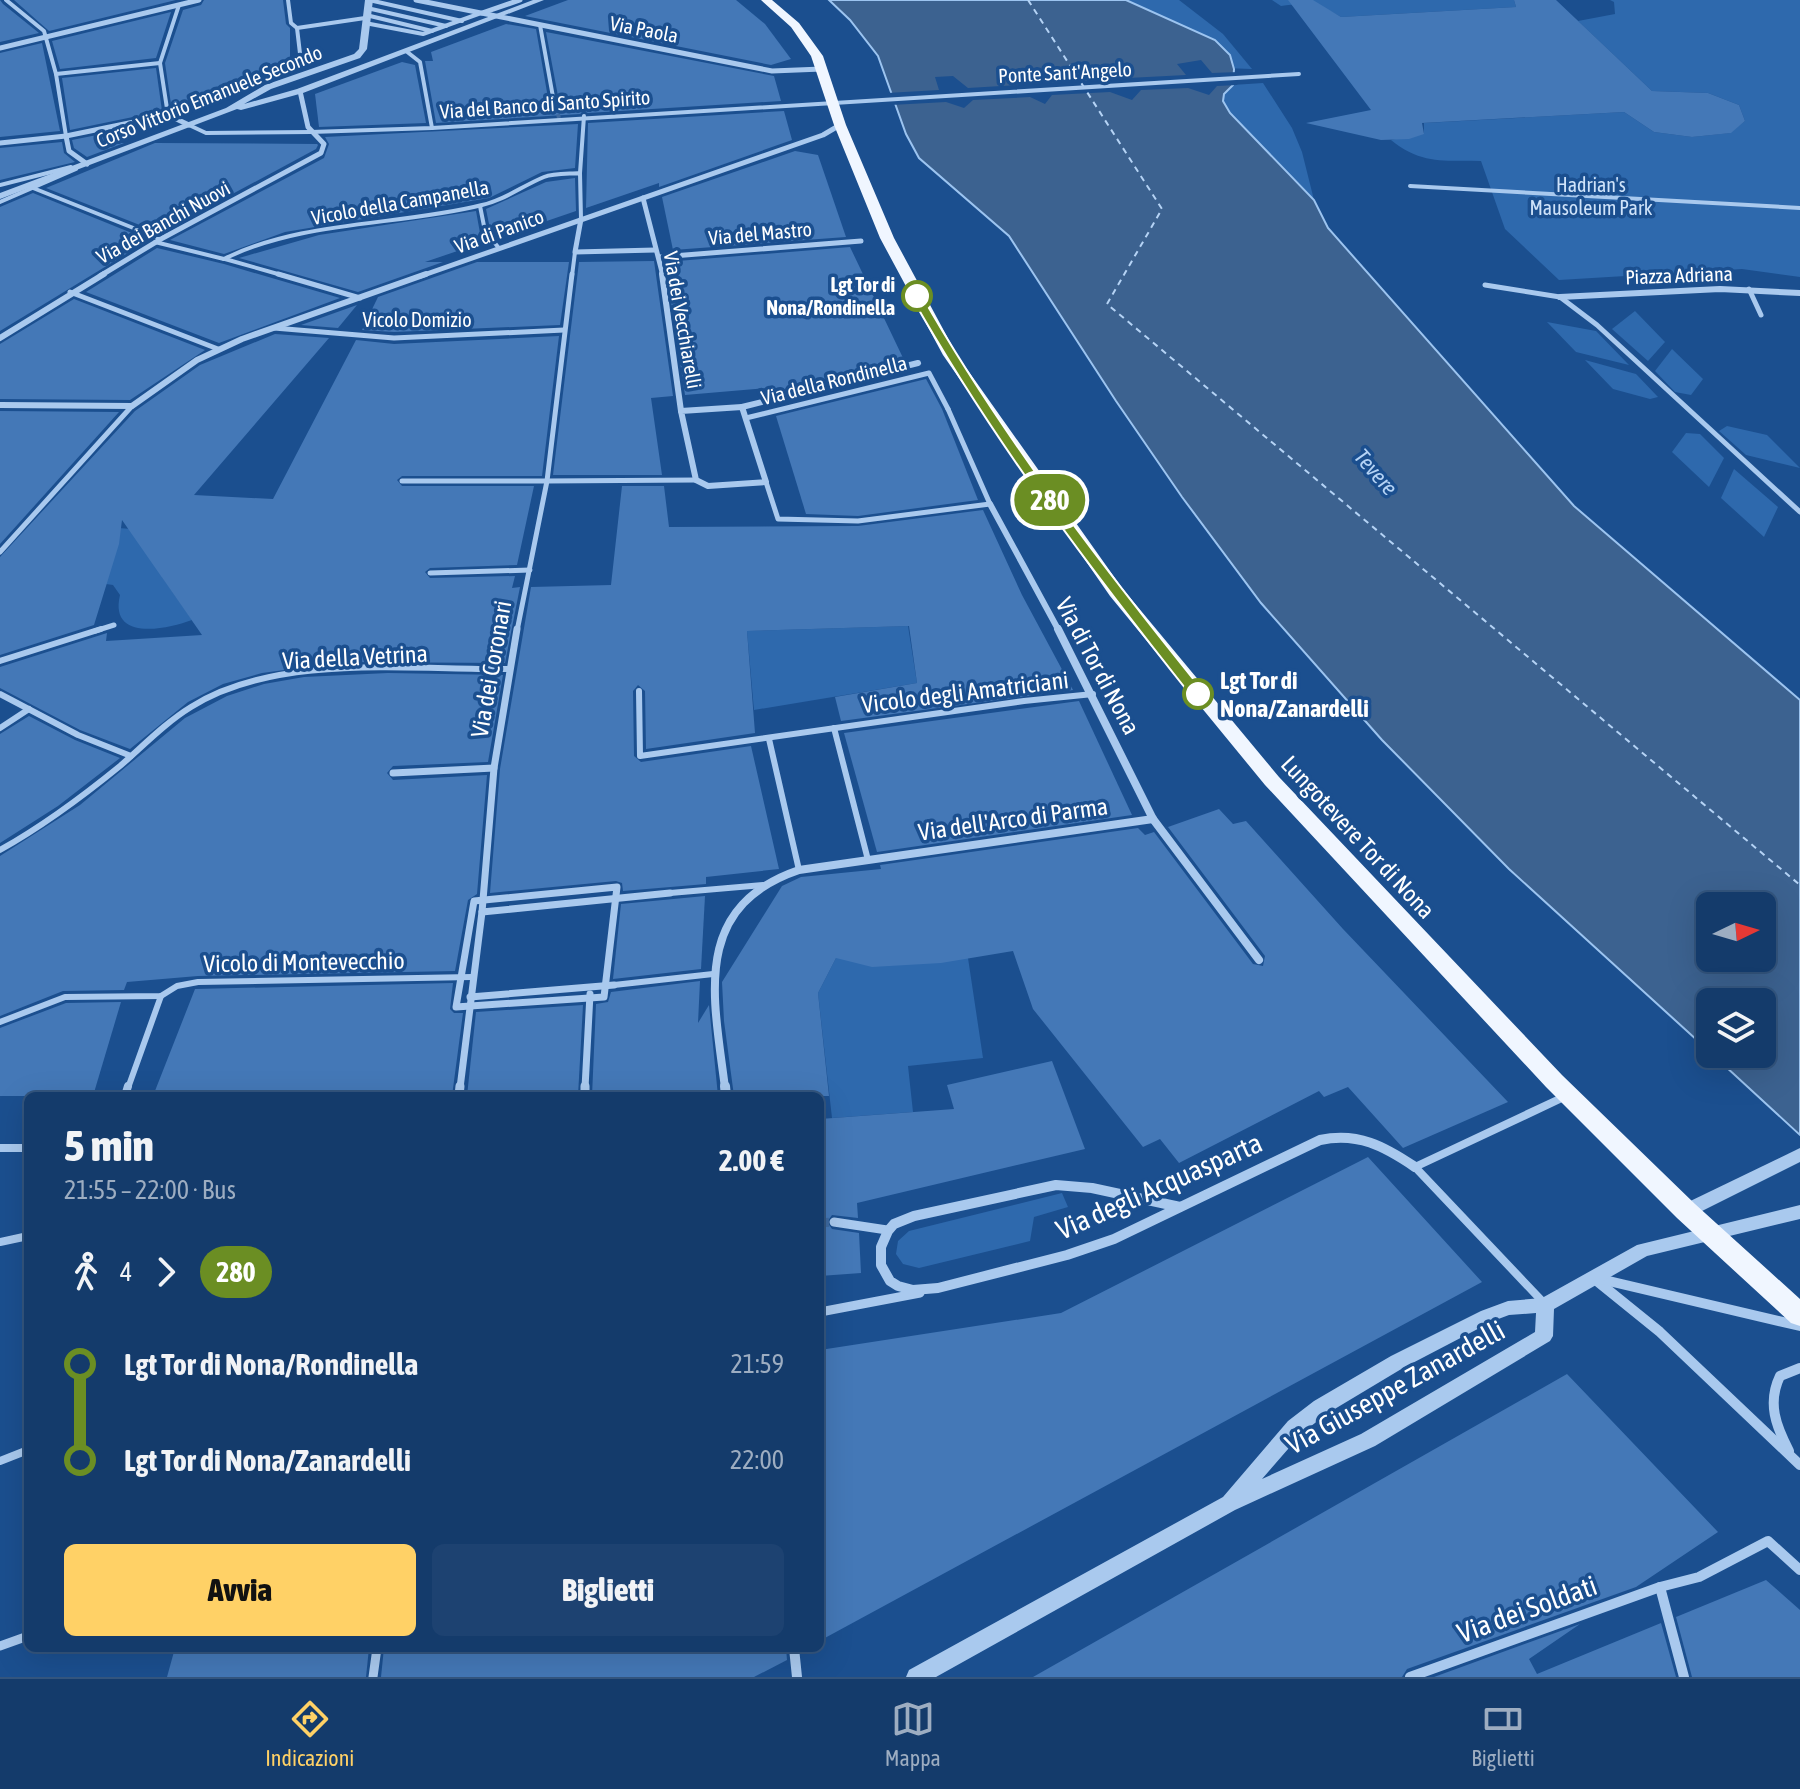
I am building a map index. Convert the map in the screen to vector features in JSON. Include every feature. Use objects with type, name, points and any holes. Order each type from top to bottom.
[{"type":"main road","name":"Lungotevere Tor di Nona","points":[[766,0],[813,48],[840,125],[887,238],[944,346],[1116,592],[1272,781],[1561,1088],[1686,1211],[1800,1315]]},
{"type":"street","points":[[0,48],[199,0]]},
{"type":"street","name":"Via Paola","points":[[416,0],[772,71],[822,69]]},
{"type":"street","points":[[481,13],[520,0]]},
{"type":"street","name":"Corso Vittorio Emanuele Secondo","points":[[0,196],[32,187],[229,110],[300,91],[540,0]]},
{"type":"street","name":"Corso Vittorio Emanuele Secondo","points":[[229,110],[268,87],[345,61],[362,51],[366,13]]},
{"type":"street","points":[[406,51],[420,62],[432,128]]},
{"type":"street","name":"Ponte Sant'Angelo","points":[[833,102],[1299,74]]},
{"type":"street","points":[[300,91],[311,132]]},
{"type":"street","name":"Via del Banco di Santo Spirito","points":[[311,132],[432,128],[833,102]]},
{"type":"street","points":[[0,143],[66,136],[168,115],[189,125]]},
{"type":"street","points":[[580,173],[584,116]]},
{"type":"street","name":"Via di Panico","points":[[132,406],[173,374],[218,349],[498,247],[827,134],[840,125]]},
{"type":"street","name":"Via dei Banchi Nuovi","points":[[0,338],[70,292],[158,241],[321,153],[324,144],[311,132]]},
{"type":"street","points":[[66,136],[69,151],[87,164]]},
{"type":"street","points":[[1410,186],[1800,208]]},
{"type":"street","name":"Via dei Vecchiarelli","points":[[643,198],[655,255],[660,257],[681,411],[696,480]]},
{"type":"street","points":[[581,219],[575,252],[655,250]]},
{"type":"street","points":[[158,241],[224,259]]},
{"type":"street","name":"Via del Mastro","points":[[660,257],[861,241]]},
{"type":"street","name":"Via dei Coronari","points":[[459,1092],[482,912],[494,768],[509,669],[547,481],[575,252]]},
{"type":"street","points":[[1485,285],[1560,297],[1597,325],[1800,512]]},
{"type":"street","name":"Piazza Adriana","points":[[1560,297],[1749,289],[1800,293]]},
{"type":"street","points":[[70,292],[218,349]]},
{"type":"street","name":"Vicolo Domizio","points":[[272,328],[394,338],[564,330]]},
{"type":"street","name":"Via della Rondinella","points":[[681,411],[742,407],[918,363]]},
{"type":"street","name":"Via della Rondinella","points":[[746,418],[929,373]]},
{"type":"street","name":"Via di Tor di Nona","points":[[929,373],[948,409]]},
{"type":"street","points":[[0,405],[132,406]]},
{"type":"street","points":[[547,481],[696,480],[708,486],[766,482],[742,407]]},
{"type":"street","name":"Via di Tor di Nona","points":[[990,504],[1093,694],[1153,819],[1259,960]]},
{"type":"street","points":[[393,773],[494,768]]},
{"type":"street","name":"Via dell'Arco di Parma","points":[[713,974],[720,941],[732,917],[763,885],[784,874],[1153,819]]},
{"type":"street","points":[[469,1001],[604,997],[610,986],[617,887],[474,901],[456,1007],[469,1001],[610,986]]},
{"type":"street","points":[[482,912],[670,893]]},
{"type":"street","points":[[713,974],[726,1092]]},
{"type":"street","points":[[585,1092],[590,988]]},
{"type":"street","name":"Via degli Acquasparta","points":[[824,1311],[864,1306],[1084,1250],[1329,1137],[1360,1137],[1415,1167]]},
{"type":"street","points":[[1686,1211],[1800,1154]]},
{"type":"street","points":[[834,1222],[887,1230],[914,1216],[1056,1185],[1092,1188],[1180,1207]]},
{"type":"street","points":[[1545,1305],[1591,1276],[1643,1250],[1797,1214]]},
{"type":"street","name":"Via degli Acquasparta","points":[[887,1230],[881,1239],[880,1259],[882,1268],[893,1282],[917,1290],[938,1288]]},
{"type":"street","points":[[1591,1276],[1800,1326]]},
{"type":"street","points":[[1591,1276],[1660,1332],[1797,1462]]},
{"type":"street","name":"Via Giuseppe Zanardelli","points":[[916,1677],[1228,1504],[1368,1440],[1544,1336],[1545,1305],[1487,1316],[1397,1362],[1321,1407],[1295,1427],[1228,1504]]},
{"type":"street","points":[[1797,1462],[1777,1427],[1772,1395],[1780,1376],[1800,1368]]},
{"type":"street","name":"Via dei Soldati","points":[[1410,1677],[1660,1587],[1699,1577],[1768,1541],[1800,1570]]},
{"type":"street","points":[[1660,1587],[1684,1677]]},
{"type":"street","points":[[0,1646],[24,1637]]},
{"type":"street","points":[[373,1677],[376,1652]]},
{"type":"street","points":[[794,1652],[797,1677]]},
{"type":"lane","points":[[6,0],[42,29],[46,37],[56,74],[66,136]]},
{"type":"lane","points":[[288,0],[291,25],[297,28],[366,13],[462,21]]},
{"type":"lane","points":[[168,115],[160,63],[179,5]]},
{"type":"lane","points":[[366,13],[448,26]]},
{"type":"lane","points":[[366,13],[417,34],[434,31],[481,13]]},
{"type":"lane","points":[[540,25],[553,97]]},
{"type":"lane","points":[[297,28],[301,62]]},
{"type":"lane","points":[[56,74],[160,63]]},
{"type":"lane","points":[[189,125],[206,133],[311,132]]},
{"type":"lane","name":"Corso Vittorio Emanuele Secondo","points":[[0,185],[87,164]]},
{"type":"lane","points":[[580,173],[581,219]]},
{"type":"lane","name":"Vicolo della Campanella","points":[[224,259],[264,243],[480,206],[506,198],[546,176],[580,173]]},
{"type":"lane","points":[[32,187],[158,241]]},
{"type":"lane","name":"Corso Vittorio Emanuele Secondo","points":[[0,202],[32,187]]},
{"type":"lane","points":[[480,206],[485,231],[498,247]]},
{"type":"lane","points":[[224,259],[364,298]]},
{"type":"lane","points":[[1749,289],[1761,315]]},
{"type":"lane","points":[[0,552],[132,406]]},
{"type":"lane","name":"Via di Tor di Nona","points":[[948,409],[990,504]]},
{"type":"lane","points":[[402,481],[547,481]]},
{"type":"lane","points":[[766,482],[778,519],[806,523],[897,519],[990,504]]},
{"type":"lane","points":[[430,573],[530,570]]},
{"type":"lane","points":[[0,661],[114,625]]},
{"type":"lane","name":"Via della Vetrina","points":[[0,850],[64,812],[196,703],[226,690],[252,682],[321,672],[509,669]]},
{"type":"lane","name":"Vicolo degli Amatriciani","points":[[639,691],[640,756],[1093,694]]},
{"type":"lane","points":[[0,694],[78,735],[131,756]]},
{"type":"lane","points":[[0,728],[29,709]]},
{"type":"lane","points":[[834,728],[873,859]]},
{"type":"lane","points":[[769,739],[799,870]]},
{"type":"lane","points":[[670,893],[763,885]]},
{"type":"lane","points":[[610,986],[713,974]]},
{"type":"lane","name":"Vicolo di Montevecchio","points":[[0,1022],[65,997],[161,996],[177,986],[198,982],[472,977]]},
{"type":"lane","points":[[126,1092],[161,996]]},
{"type":"lane","points":[[1545,1305],[1415,1167],[1561,1088]]},
{"type":"lane","points":[[0,1148],[24,1148]]},
{"type":"lane","points":[[0,1242],[24,1237]]},
{"type":"lane","points":[[0,1461],[24,1452]]},
{"type":"green space","points":[[1111,0],[1179,0],[1223,34],[1252,69],[1224,68]]},
{"type":"green space","points":[[1272,0],[1514,0],[1516,7],[1341,17],[1319,7],[1305,4],[1281,6]]},
{"type":"green space","name":"Hadrian's Mausoleum Park","points":[[1610,0],[1800,0],[1800,277],[1742,269],[1559,280],[1505,229],[1481,161],[1444,161],[1423,157],[1391,140],[1424,133],[1424,123],[1624,112],[1654,132],[1692,137],[1730,133],[1745,121],[1739,105],[1708,93],[1652,91],[1578,21],[1615,14],[1614,2]]},
{"type":"green space","points":[[1263,83],[1292,128],[1302,152],[1314,200],[1328,228],[1537,465],[1209,94],[1217,86]]},
{"type":"green space","points":[[1635,311],[1665,342],[1648,361],[1612,329]]},
{"type":"green space","points":[[1547,322],[1596,331],[1629,365],[1576,352]]},
{"type":"green space","points":[[1672,349],[1703,379],[1691,395],[1675,392],[1655,371]]},
{"type":"green space","points":[[1585,360],[1636,374],[1658,397],[1650,399],[1613,389]]},
{"type":"green space","points":[[1727,426],[1767,435],[1800,468],[1746,455],[1719,431]]},
{"type":"green space","points":[[1686,433],[1700,434],[1724,458],[1709,487],[1672,452]]},
{"type":"green space","points":[[1734,469],[1778,507],[1764,537],[1721,498]]},
{"type":"green space","points":[[105,527],[172,532],[183,568],[162,577],[192,620],[154,629],[131,626],[123,620],[119,610],[120,595],[113,585],[106,584]]},
{"type":"green space","points":[[908,626],[917,683],[754,710],[747,631]]},
{"type":"green space","points":[[836,958],[968,958],[983,1058],[908,1066],[913,1112],[832,1118],[818,993]]},
{"type":"green space","points":[[1062,1193],[1068,1207],[1034,1217],[1030,1241],[919,1268],[903,1264],[896,1254],[898,1241],[909,1231]]},
{"type":"water","name":"Tevere","points":[[829,0],[1126,0],[1215,40],[1230,55],[1234,69],[1233,85],[1224,94],[1223,101],[1230,113],[1314,200],[1328,228],[1574,506],[1800,700],[1800,1135],[1727,1068],[1776,1068],[1776,988],[1696,988],[1696,1039],[1509,869],[1382,740],[1261,603],[1182,497],[1009,236],[919,158],[906,134],[878,56],[850,20]]},
{"type":"pier","points":[[1201,60],[1212,73],[1239,72],[1237,85],[1217,86],[1209,95],[1188,88],[1141,90],[1132,100],[1110,92],[1052,95],[1045,104],[1030,97],[973,100],[964,108],[946,102],[891,105],[887,93],[939,90],[935,77],[953,76],[968,88],[1019,85],[1016,76],[1042,74],[1047,83],[1100,80],[1101,70],[1121,69],[1128,78],[1186,75],[1177,64]]},
{"type":"building","points":[[0,0],[3,4],[39,33],[0,42]]},
{"type":"building","points":[[14,0],[176,0],[49,31]]},
{"type":"building","points":[[204,0],[283,0],[286,24],[290,28],[290,73],[178,114],[172,111],[165,63],[183,10],[201,5]]},
{"type":"building","points":[[568,0],[736,0],[765,24],[791,59],[771,65],[525,16]]},
{"type":"building","points":[[1288,0],[1313,0],[1341,17],[1516,7],[1514,0],[1556,0],[1652,91],[1708,93],[1739,105],[1745,121],[1731,133],[1692,137],[1654,132],[1624,112],[1422,123],[1424,134],[1409,139],[1381,140],[1306,123],[1371,110]]},
{"type":"building","points":[[171,12],[156,58],[60,69],[52,41]]},
{"type":"building","points":[[506,24],[536,29],[548,98],[552,102],[558,96],[546,32],[774,76],[781,101],[584,111],[580,114],[436,123],[425,61],[433,61],[431,52]]},
{"type":"building","points":[[42,43],[60,131],[0,137],[0,53]]},
{"type":"building","points":[[402,62],[415,65],[426,123],[319,127],[315,94]]},
{"type":"building","points":[[156,68],[162,111],[70,130],[62,78]]},
{"type":"building","points":[[784,111],[792,140],[659,187],[659,183],[586,208],[588,123]]},
{"type":"building","points":[[578,124],[575,168],[542,172],[489,198],[285,232],[224,254],[170,240],[324,158],[329,144],[325,137]]},
{"type":"building","points":[[147,125],[97,143],[124,143],[87,157],[74,148],[72,140]]},
{"type":"building","points":[[62,142],[64,153],[75,162],[0,180],[0,148]]},
{"type":"building","points":[[155,143],[318,145],[316,149],[160,233],[46,188]]},
{"type":"building","points":[[795,151],[818,155],[846,237],[673,250],[662,197]]},
{"type":"building","points":[[575,178],[576,211],[497,238],[490,229],[486,209],[546,182]]},
{"type":"building","points":[[33,193],[149,240],[0,331],[0,207]]},
{"type":"building","points":[[476,211],[480,233],[487,241],[425,262],[443,262],[358,292],[239,258],[319,235]]},
{"type":"building","points":[[850,247],[904,360],[769,394],[767,388],[685,395],[665,262]]},
{"type":"building","points":[[157,248],[340,298],[219,343],[86,292]]},
{"type":"building","points":[[654,261],[673,396],[651,398],[662,475],[553,475],[579,262]]},
{"type":"building","points":[[477,262],[569,262],[560,325],[394,332],[362,330],[378,297]]},
{"type":"building","points":[[74,299],[205,350],[130,400],[0,399],[0,344]]},
{"type":"building","points":[[357,305],[338,328],[301,325]]},
{"type":"building","points":[[275,334],[329,338],[194,495],[273,499],[356,340],[394,344],[559,336],[542,476],[402,476],[397,480],[402,486],[534,486],[517,565],[430,568],[425,572],[430,578],[515,576],[512,588],[520,587],[505,663],[345,662],[262,673],[223,684],[188,702],[130,749],[80,730],[0,688],[0,667],[107,633],[106,641],[202,635],[122,520],[119,544],[94,625],[0,655],[0,557],[135,411],[200,365]]},
{"type":"building","points":[[926,379],[942,409],[978,500],[858,516],[806,514],[776,416]]},
{"type":"building","points":[[0,411],[119,412],[0,544]]},
{"type":"building","points":[[622,486],[664,486],[669,527],[858,526],[983,510],[1022,595],[1073,690],[841,721],[835,697],[917,683],[909,626],[747,631],[755,733],[646,749],[645,691],[638,685],[633,691],[634,756],[641,762],[751,746],[779,869],[706,877],[706,884],[623,891],[622,883],[616,881],[490,893],[500,769],[531,587],[611,585]]},
{"type":"building","points":[[388,673],[503,675],[488,762],[393,766],[387,773],[393,780],[487,775],[477,894],[468,900],[455,971],[198,976],[127,982],[124,990],[63,991],[0,1016],[0,856],[80,805],[185,718],[227,696],[264,684],[304,677]]},
{"type":"building","points":[[1079,701],[1132,815],[877,852],[844,733]]},
{"type":"building","points":[[29,716],[75,740],[120,758],[58,806],[0,843],[0,734]]},
{"type":"building","points":[[1219,809],[1233,824],[1246,821],[1343,929],[1508,1102],[1403,1148],[1348,1087],[1324,1097],[1319,1091],[1179,1163],[1160,1139],[1143,1147],[1033,1009],[1013,951],[941,963],[872,967],[836,958],[818,993],[829,1096],[824,1096],[824,1092],[733,1092],[722,982],[782,886],[801,877],[881,869],[880,865],[1138,828],[1145,835],[1154,832],[1253,964],[1263,966],[1265,956],[1168,827]]},
{"type":"building","points":[[705,896],[701,969],[613,979],[621,904]]},
{"type":"building","points":[[700,981],[698,1023],[709,1005],[718,1092],[592,1092],[596,1004],[608,1002],[611,992]]},
{"type":"building","points":[[453,983],[450,1009],[454,1013],[463,1013],[453,1092],[155,1092],[195,989]]},
{"type":"building","points":[[121,1002],[94,1092],[24,1092],[24,1096],[0,1096],[0,1028],[66,1003]]},
{"type":"building","points":[[583,1005],[578,1092],[467,1092],[476,1012]]},
{"type":"building","points":[[1052,1061],[1085,1149],[857,1203],[858,1218],[832,1215],[827,1222],[832,1229],[859,1233],[861,1273],[824,1276],[824,1119],[954,1109],[947,1085]]},
{"type":"building","points":[[1368,1157],[1482,1282],[824,1638],[824,1349],[1061,1313]]},
{"type":"building","points":[[1567,1374],[1718,1532],[1636,1587],[1407,1669],[1402,1677],[1033,1677]]},
{"type":"building","points":[[1766,1580],[1800,1610],[1800,1677],[1692,1677],[1676,1617]]},
{"type":"building","points":[[1661,1623],[1676,1677],[1434,1677],[1580,1624],[1529,1659],[1537,1674]]},
{"type":"building","points":[[174,1652],[369,1652],[366,1677],[167,1677]]},
{"type":"building","points":[[384,1652],[786,1652],[787,1660],[754,1677],[381,1677]]},
{"type":"ferry route","points":[[1028,0],[1162,209],[1107,304],[1800,885]]},
{"type":"tunnel","points":[[553,97],[559,118]]},
{"type":"tunnel","points":[[824,1223],[834,1222]]},
{"type":"bus line","name":"280","points":[[917,296],[950,355],[1047,497],[1116,592],[1198,694]]},
{"type":"place","name":"Lgt Tor di Nona/Rondinella","points":[[917,296]]},
{"type":"place","name":"Lgt Tor di Nona/Zanardelli","points":[[1198,694]]}]
